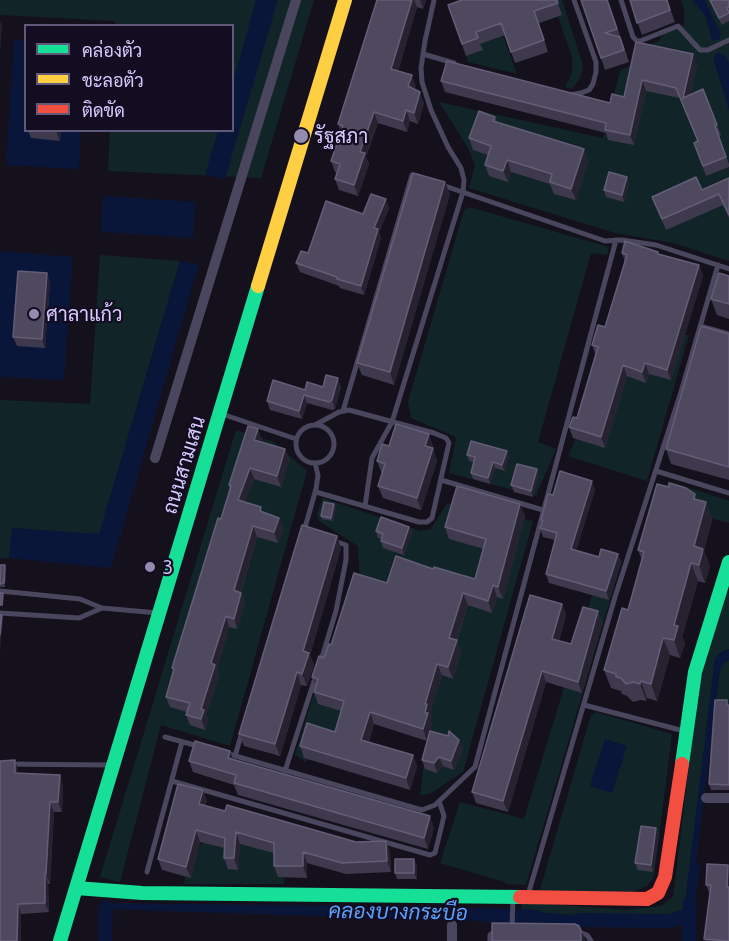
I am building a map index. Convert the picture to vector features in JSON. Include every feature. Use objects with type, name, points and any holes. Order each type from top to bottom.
[{"type":"main road","name":"ถนนสามเสน","points":[[60,941],[345,0]]},
{"type":"main road","points":[[76,888],[142,893],[518,901],[647,899],[658,893],[665,877],[695,672],[729,562]]},
{"type":"street","points":[[155,458],[296,0]]},
{"type":"street","points":[[706,798],[729,798]]},
{"type":"street","points":[[452,925],[452,941]]},
{"type":"lane","points":[[365,506],[372,458],[392,422],[463,192],[464,180],[461,168],[448,147],[431,110],[422,82],[423,54],[434,0]]},
{"type":"lane","points":[[562,93],[570,95],[589,90],[596,72],[596,62],[574,0]]},
{"type":"lane","points":[[621,0],[633,37],[637,40],[640,41],[678,26],[700,50],[708,50],[729,40]]},
{"type":"lane","points":[[423,54],[456,63]]},
{"type":"lane","points":[[343,411],[412,175],[422,178]]},
{"type":"lane","points":[[432,182],[605,241],[616,240],[656,245],[729,269]]},
{"type":"lane","points":[[214,750],[422,810],[439,801],[475,767],[616,240]]},
{"type":"lane","points":[[512,924],[584,705],[718,265]]},
{"type":"lane","points":[[700,326],[729,334]]},
{"type":"lane","points":[[315,425],[321,426],[331,434],[334,446],[329,457],[315,463],[300,457],[296,439],[303,429],[349,410],[446,438],[449,443],[432,518],[427,522],[419,522],[316,492]]},
{"type":"lane","points":[[220,414],[296,439]]},
{"type":"lane","points":[[301,539],[316,492],[318,475],[315,463]]},
{"type":"lane","points":[[656,471],[729,493]]},
{"type":"lane","points":[[441,480],[543,510]]},
{"type":"lane","points":[[304,530],[314,534]]},
{"type":"lane","points":[[285,771],[336,611],[346,560],[346,545],[325,538]]},
{"type":"lane","points":[[0,591],[80,599],[102,609],[160,613]]},
{"type":"lane","points":[[0,613],[79,618],[102,609]]},
{"type":"lane","points":[[584,705],[686,732]]},
{"type":"lane","points":[[235,756],[245,722]]},
{"type":"lane","points":[[165,737],[203,748]]},
{"type":"lane","points":[[147,872],[182,742]]},
{"type":"lane","points":[[0,764],[114,765]]},
{"type":"lane","points":[[172,781],[430,855],[435,853],[444,816],[439,801]]},
{"type":"lane","points":[[490,941],[490,934],[493,931],[512,924],[523,928]]},
{"type":"lane","points":[[570,931],[581,932],[591,941]]},
{"type":"green space","points":[[0,0],[314,0],[261,178],[108,171],[110,132],[234,132],[234,24],[115,24],[115,21],[0,15]]},
{"type":"green space","points":[[456,0],[562,0],[582,62],[583,70],[579,80],[572,89],[565,87],[572,73],[572,57],[558,17],[503,36],[517,74],[468,62]]},
{"type":"green space","points":[[681,0],[729,0],[729,261],[673,243],[615,233],[469,188],[475,165],[468,148],[439,102],[603,138],[620,71],[635,63],[635,50],[659,41],[663,33],[684,25],[684,9]]},
{"type":"green space","points":[[469,207],[609,247],[607,255],[591,253],[538,442],[556,449],[536,496],[449,473],[456,437],[411,418],[408,402],[464,210]]},
{"type":"green space","points":[[100,255],[180,261],[99,535],[13,528],[9,558],[0,559],[0,400],[90,404]]},
{"type":"green space","points":[[625,334],[689,335],[647,481],[568,456]]},
{"type":"green space","points":[[236,430],[274,442],[307,471],[230,746],[161,725],[120,882],[100,877]]},
{"type":"green space","points":[[669,481],[729,501],[729,523],[658,503]]},
{"type":"green space","points":[[323,498],[420,531],[431,529],[447,503],[533,521],[463,772],[430,794],[420,795],[427,740],[360,582],[358,546],[319,521],[317,513]]},
{"type":"green space","points":[[604,556],[622,560],[526,885],[505,884],[505,882],[440,863],[460,802],[524,819]]},
{"type":"green space","points":[[725,593],[729,593],[729,649],[723,651],[715,659],[684,913],[670,919],[598,917],[521,911],[521,902],[628,910],[661,906],[673,897],[699,683]]},
{"type":"green space","points":[[729,660],[729,704],[715,706],[720,670]]},
{"type":"green space","points":[[315,689],[358,705],[346,750],[320,741],[306,762],[295,755]]},
{"type":"green space","points":[[596,712],[672,734],[654,877],[647,886],[633,892],[539,893],[591,715]]},
{"type":"green space","points":[[211,834],[287,853],[284,884],[184,884],[187,859]]},
{"type":"water","points":[[256,0],[278,0],[225,179],[205,175],[218,132],[234,132],[234,78]]},
{"type":"water","points":[[692,0],[705,0],[721,34],[719,40],[712,40],[706,17]]},
{"type":"water","points":[[14,40],[24,41],[24,132],[81,132],[79,169],[6,165]]},
{"type":"water","points":[[718,52],[726,56],[729,63],[729,111],[713,58]]},
{"type":"water","points":[[103,196],[196,202],[193,238],[101,232]]},
{"type":"water","points":[[0,251],[73,257],[64,380],[0,377]]},
{"type":"water","points":[[180,261],[199,264],[111,568],[9,558],[12,528],[99,534]]},
{"type":"water","points":[[729,649],[729,660],[720,670],[696,863],[700,864],[692,923],[683,919],[715,659],[718,654]]},
{"type":"water","points":[[605,739],[627,746],[612,793],[590,786]]},
{"type":"water","points":[[103,903],[505,909],[504,922],[102,909]]},
{"type":"water","points":[[521,911],[598,917],[598,926],[519,923]]},
{"type":"building","points":[[377,0],[412,0],[391,69],[412,75],[408,86],[420,92],[414,113],[406,110],[403,121],[374,112],[360,152],[365,153],[354,185],[335,179],[340,164],[331,161],[343,126],[338,124]]},
{"type":"building","points":[[462,0],[557,0],[558,3],[534,11],[544,40],[511,52],[501,23],[476,32],[478,38],[462,44],[448,5]]},
{"type":"building","points":[[581,0],[607,0],[617,29],[605,33],[620,37],[624,50],[601,58]]},
{"type":"building","points":[[630,0],[667,0],[670,10],[637,23]]},
{"type":"building","points":[[710,0],[729,0],[727,8],[729,13],[719,18]]},
{"type":"building","points":[[636,42],[693,54],[683,98],[703,89],[726,157],[703,166],[694,143],[698,141],[676,88],[642,80],[630,135],[605,130],[606,123],[441,81],[447,61],[610,103],[612,94],[624,97]]},
{"type":"building","points":[[479,111],[495,117],[493,121],[584,149],[571,189],[550,182],[552,174],[507,160],[503,171],[485,165],[491,146],[469,138]]},
{"type":"building","points":[[609,172],[627,177],[622,195],[604,190]]},
{"type":"building","points":[[413,173],[445,182],[390,372],[357,363]]},
{"type":"building","points":[[696,177],[702,190],[729,178],[729,215],[719,194],[662,219],[652,197]]},
{"type":"building","points":[[371,194],[386,199],[374,228],[378,229],[361,286],[296,263],[301,251],[308,253],[326,201],[363,214]]},
{"type":"building","points":[[625,241],[658,252],[658,254],[699,265],[667,370],[645,363],[642,372],[623,365],[601,437],[569,427],[573,417],[577,418],[598,347],[592,345],[598,325],[605,327],[627,255],[622,253]]},
{"type":"building","name":"ศาลาแก้ว","points":[[18,271],[47,273],[42,339],[13,337]]},
{"type":"building","points":[[719,273],[729,276],[729,304],[711,299]]},
{"type":"building","points":[[701,326],[729,334],[729,467],[666,449]]},
{"type":"building","points":[[326,375],[338,378],[332,400],[329,402],[304,395],[299,411],[267,401],[273,380],[305,390],[307,382],[323,387]]},
{"type":"building","points":[[396,424],[429,434],[425,446],[433,448],[417,498],[378,486],[385,464],[377,461],[382,444],[389,446]]},
{"type":"building","points":[[248,426],[258,429],[254,440],[285,449],[277,476],[250,468],[238,500],[261,507],[260,511],[279,518],[274,532],[253,526],[234,590],[241,593],[234,619],[226,616],[211,663],[215,665],[201,709],[204,710],[201,719],[186,715],[190,703],[166,697],[174,669],[172,668],[218,518],[221,519]]},
{"type":"building","points":[[471,441],[507,451],[502,465],[493,462],[488,478],[471,473],[475,457],[467,455]]},
{"type":"building","points":[[517,464],[537,469],[531,491],[511,485]]},
{"type":"building","points":[[560,471],[592,481],[571,549],[599,557],[601,549],[618,554],[606,591],[546,574],[557,533],[540,528],[543,521],[541,520],[548,494],[553,495]]},
{"type":"building","points":[[669,483],[686,488],[695,494],[694,499],[706,502],[694,546],[703,549],[699,565],[691,563],[674,625],[678,626],[674,640],[663,638],[651,684],[641,681],[640,684],[634,682],[626,684],[621,678],[616,677],[616,674],[604,670],[622,608],[628,610],[644,552],[638,550],[657,484],[669,487]]},
{"type":"building","points":[[457,486],[520,504],[498,587],[493,585],[488,601],[463,593],[449,638],[457,640],[448,667],[437,664],[425,704],[427,704],[425,713],[428,713],[423,729],[370,712],[361,740],[413,755],[406,778],[300,746],[307,723],[335,732],[344,701],[314,692],[318,679],[312,677],[319,656],[324,658],[329,644],[331,645],[354,573],[387,583],[396,556],[433,569],[434,567],[475,579],[486,539],[445,527]]},
{"type":"building","points":[[324,502],[334,504],[331,518],[321,516]]},
{"type":"building","points":[[381,517],[409,527],[402,548],[381,541],[383,534],[376,531]]},
{"type":"building","points":[[302,525],[337,536],[303,651],[309,653],[302,674],[297,672],[275,744],[239,734]]},
{"type":"building","points":[[0,565],[5,565],[4,583],[0,584]]},
{"type":"building","points":[[0,593],[3,593],[2,605],[0,605]]},
{"type":"building","points":[[530,595],[562,604],[552,639],[571,644],[583,607],[598,611],[578,682],[542,671],[503,801],[472,792]]},
{"type":"building","points":[[715,700],[727,700],[727,705],[729,705],[729,785],[709,784]]},
{"type":"building","points":[[430,731],[448,736],[449,731],[459,740],[451,761],[439,757],[434,763],[422,760]]},
{"type":"building","points":[[195,741],[230,751],[228,758],[430,816],[424,838],[234,783],[236,775],[189,761]]},
{"type":"building","points":[[15,760],[15,773],[60,775],[58,802],[50,802],[45,903],[18,904],[17,941],[0,941],[0,761]]},
{"type":"building","points":[[178,784],[203,790],[199,804],[225,811],[227,805],[356,842],[386,841],[387,861],[342,863],[303,852],[303,866],[274,866],[274,843],[236,832],[234,858],[224,858],[225,838],[196,830],[186,867],[158,859]]},
{"type":"building","points":[[641,826],[656,828],[651,865],[635,863]]},
{"type":"building","points":[[395,859],[414,859],[414,873],[395,873]]},
{"type":"building","points":[[707,864],[728,865],[729,941],[704,939],[711,885],[706,885]]},
{"type":"building","points":[[492,923],[575,924],[581,930],[581,941],[492,941]]},
{"type":"waterway","name":"คลองบางกระบือ","points":[[580,920],[669,921],[689,915],[690,903]]},
{"type":"waterway","name":"คลองบางกระบือ","points":[[105,941],[106,907]]},
{"type":"waterway","name":"คลองบางกระบือ","points":[[487,915],[537,917]]},
{"type":"waterway","name":"คลองบางกระบือ","points":[[689,915],[689,941]]},
{"type":"traffic: fast","points":[[60,941],[258,286]]},
{"type":"traffic: fast","points":[[682,764],[695,672],[729,562]]},
{"type":"traffic: fast","points":[[76,888],[142,893],[520,897]]},
{"type":"traffic: slow","points":[[258,286],[345,0]]},
{"type":"traffic: jam","points":[[520,897],[647,899],[658,893],[665,877],[682,764]]},
{"type":"place","name":"รัฐสภา","points":[[301,136]]},
{"type":"place","name":"ศาลาแก้ว","points":[[34,314]]},
{"type":"place","name":"3","points":[[150,567]]}]
